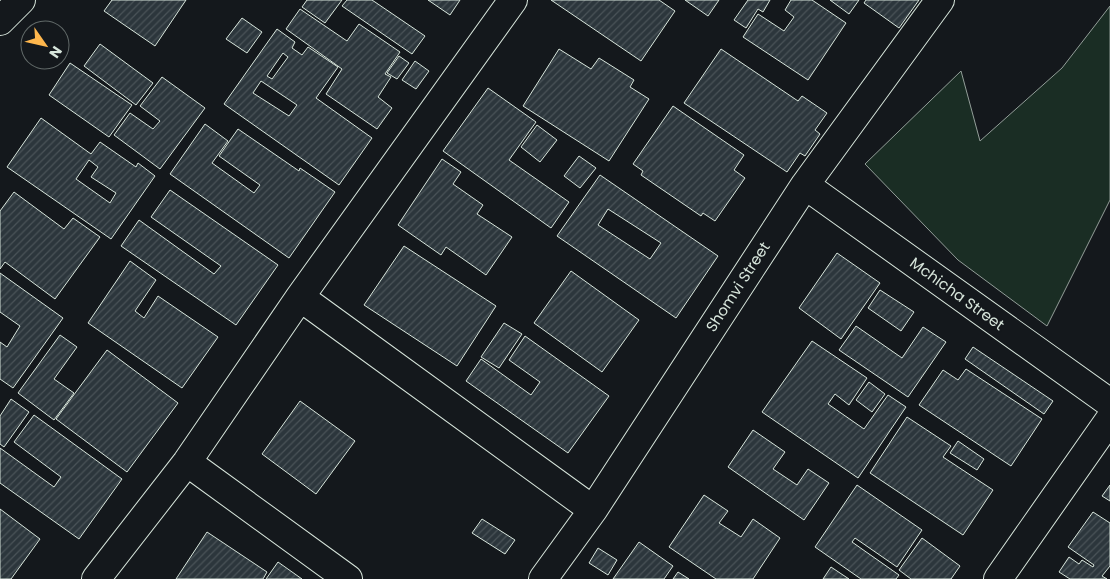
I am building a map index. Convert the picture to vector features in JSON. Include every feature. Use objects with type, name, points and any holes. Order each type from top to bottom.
[{"type":"street","points":[[0,21],[21,0]]},
{"type":"street","points":[[96,579],[187,462],[300,297],[512,0]]},
{"type":"street","name":"Shomvi Street","points":[[543,579],[593,510],[805,185],[940,0]]},
{"type":"street","name":"Mchicha Street","points":[[805,185],[1110,403]]},
{"type":"street","points":[[300,297],[593,510]]},
{"type":"street","points":[[998,579],[1110,420]]},
{"type":"street","points":[[187,462],[348,579]]},
{"type":"green space","points":[[1110,6],[1110,200],[1047,326],[958,260],[865,164],[961,71],[980,141],[1062,68]]},
{"type":"building","points":[[112,0],[186,0],[155,46],[104,11]]},
{"type":"building","points":[[307,0],[342,0],[325,23],[302,7]]},
{"type":"building","points":[[347,0],[372,0],[425,36],[412,54],[342,6]]},
{"type":"building","points":[[428,0],[460,0],[450,15]]},
{"type":"building","points":[[551,0],[659,0],[675,11],[641,61]]},
{"type":"building","points":[[685,0],[719,0],[708,16]]},
{"type":"building","points":[[748,0],[770,0],[763,12],[758,9],[746,28],[734,20]]},
{"type":"building","points":[[791,0],[812,0],[846,23],[808,80],[743,37],[758,14],[784,31],[794,17],[785,10]]},
{"type":"building","points":[[830,0],[859,0],[849,14]]},
{"type":"building","points":[[866,0],[919,0],[899,28],[864,3]]},
{"type":"building","points":[[300,9],[347,41],[359,24],[400,52],[385,74],[391,77],[378,97],[392,108],[377,129],[326,94],[342,69],[286,29]]},
{"type":"building","points":[[242,18],[262,32],[247,53],[226,39]]},
{"type":"building","points":[[277,29],[295,42],[292,48],[302,55],[308,47],[338,67],[316,98],[372,138],[339,185],[224,104]],"holes":[[[283,53],[288,57],[272,79],[267,76]],[[261,81],[297,105],[289,116],[253,93]]]},
{"type":"building","points":[[100,44],[153,83],[136,105],[84,66]]},
{"type":"building","points":[[559,49],[591,69],[599,58],[634,80],[630,87],[649,99],[609,161],[523,106]]},
{"type":"building","points":[[721,49],[798,101],[802,96],[827,113],[815,130],[820,134],[805,156],[800,153],[787,172],[684,103]]},
{"type":"building","points":[[399,56],[409,63],[397,79],[387,73]]},
{"type":"building","points":[[415,61],[429,71],[416,89],[402,80]]},
{"type":"building","points":[[70,63],[132,105],[109,137],[49,95],[65,70],[70,70]]},
{"type":"building","points":[[162,77],[205,108],[160,169],[114,135],[130,113],[153,129],[160,121],[140,106]]},
{"type":"building","points":[[488,88],[536,122],[509,160],[569,202],[551,228],[443,151]]},
{"type":"building","points":[[673,106],[744,155],[734,170],[745,178],[715,221],[703,213],[701,216],[641,175],[643,171],[633,164]]},
{"type":"building","points":[[41,118],[91,154],[100,142],[136,167],[138,163],[155,176],[111,239],[7,167]],"holes":[[[89,160],[98,167],[91,177],[116,193],[110,203],[76,179]]]},
{"type":"building","points":[[205,124],[228,141],[212,163],[254,193],[260,185],[219,156],[238,129],[299,171],[300,168],[335,192],[289,258],[170,174]]},
{"type":"building","points":[[537,125],[557,140],[540,162],[521,147]]},
{"type":"building","points":[[579,156],[596,168],[580,188],[564,176]]},
{"type":"building","points":[[442,159],[461,172],[453,184],[483,205],[477,214],[512,237],[486,275],[446,247],[441,255],[398,225]]},
{"type":"building","points":[[600,175],[718,256],[676,318],[557,236]],"holes":[[[608,209],[661,243],[650,259],[598,225]]]},
{"type":"building","points":[[170,190],[278,265],[236,325],[121,246],[139,220],[214,274],[221,266],[151,217]]},
{"type":"building","points":[[14,192],[64,229],[73,218],[100,237],[55,299],[5,262],[0,269],[0,211]]},
{"type":"building","points":[[404,246],[496,306],[457,366],[364,305]]},
{"type":"building","points":[[837,253],[880,283],[841,339],[799,308]]},
{"type":"building","points":[[130,261],[156,280],[135,311],[144,318],[158,296],[218,337],[182,388],[88,323]]},
{"type":"building","points":[[571,271],[639,320],[602,372],[534,323]]},
{"type":"building","points":[[0,273],[63,318],[13,388],[0,379],[0,342],[7,347],[20,326],[0,312]]},
{"type":"building","points":[[880,290],[914,312],[901,331],[868,308]]},
{"type":"building","points":[[504,323],[522,334],[499,368],[481,357]]},
{"type":"building","points":[[856,326],[902,358],[923,327],[946,342],[908,397],[839,350]]},
{"type":"building","points":[[60,335],[77,347],[54,379],[74,393],[54,420],[18,393]]},
{"type":"building","points":[[525,336],[609,396],[568,453],[466,381],[481,359],[531,395],[540,382],[509,360]]},
{"type":"building","points":[[812,341],[867,378],[849,405],[835,394],[828,404],[864,429],[888,395],[906,407],[858,478],[762,412]]},
{"type":"building","points":[[973,347],[1053,401],[1044,414],[965,359]]},
{"type":"building","points":[[107,350],[178,403],[127,472],[56,419]]},
{"type":"building","points":[[966,369],[1042,419],[1011,466],[919,405],[943,370],[958,380]]},
{"type":"building","points":[[869,382],[885,394],[872,412],[856,400]]},
{"type":"building","points":[[11,399],[29,412],[4,447],[0,444],[0,416]]},
{"type":"building","points":[[300,401],[355,441],[316,494],[262,454]]},
{"type":"building","points":[[34,415],[122,479],[79,539],[0,483],[0,448],[54,487],[61,477],[14,442]]},
{"type":"building","points":[[907,417],[951,446],[943,457],[993,490],[963,535],[870,473]]},
{"type":"building","points":[[753,430],[785,452],[773,469],[797,485],[808,469],[829,483],[804,520],[728,467]]},
{"type":"building","points":[[958,441],[984,459],[977,470],[950,453]]},
{"type":"building","points":[[857,485],[922,530],[897,567],[855,538],[852,542],[899,575],[896,579],[861,579],[815,547]]},
{"type":"building","points":[[1110,485],[1110,501],[1102,496]]},
{"type":"building","points":[[704,495],[728,511],[719,523],[741,537],[753,519],[780,538],[753,579],[716,579],[669,547]]},
{"type":"building","points":[[0,509],[40,539],[11,579],[0,579]]},
{"type":"building","points":[[1093,512],[1110,523],[1110,566],[1102,576],[1107,579],[1070,579],[1059,572],[1069,557],[1079,564],[1082,560],[1093,567],[1094,565],[1068,547]]},
{"type":"building","points":[[482,519],[515,540],[505,554],[472,533]]},
{"type":"building","points":[[207,532],[267,572],[263,579],[176,579]]},
{"type":"building","points":[[922,538],[960,566],[951,579],[911,579],[899,570]]},
{"type":"building","points":[[639,542],[673,566],[664,579],[613,579]]},
{"type":"building","points":[[598,548],[617,560],[608,575],[589,563]]},
{"type":"building","points":[[278,562],[302,579],[266,579]]},
{"type":"building","points":[[831,567],[849,579],[823,579]]},
{"type":"building","points":[[678,572],[689,579],[673,579]]}]
